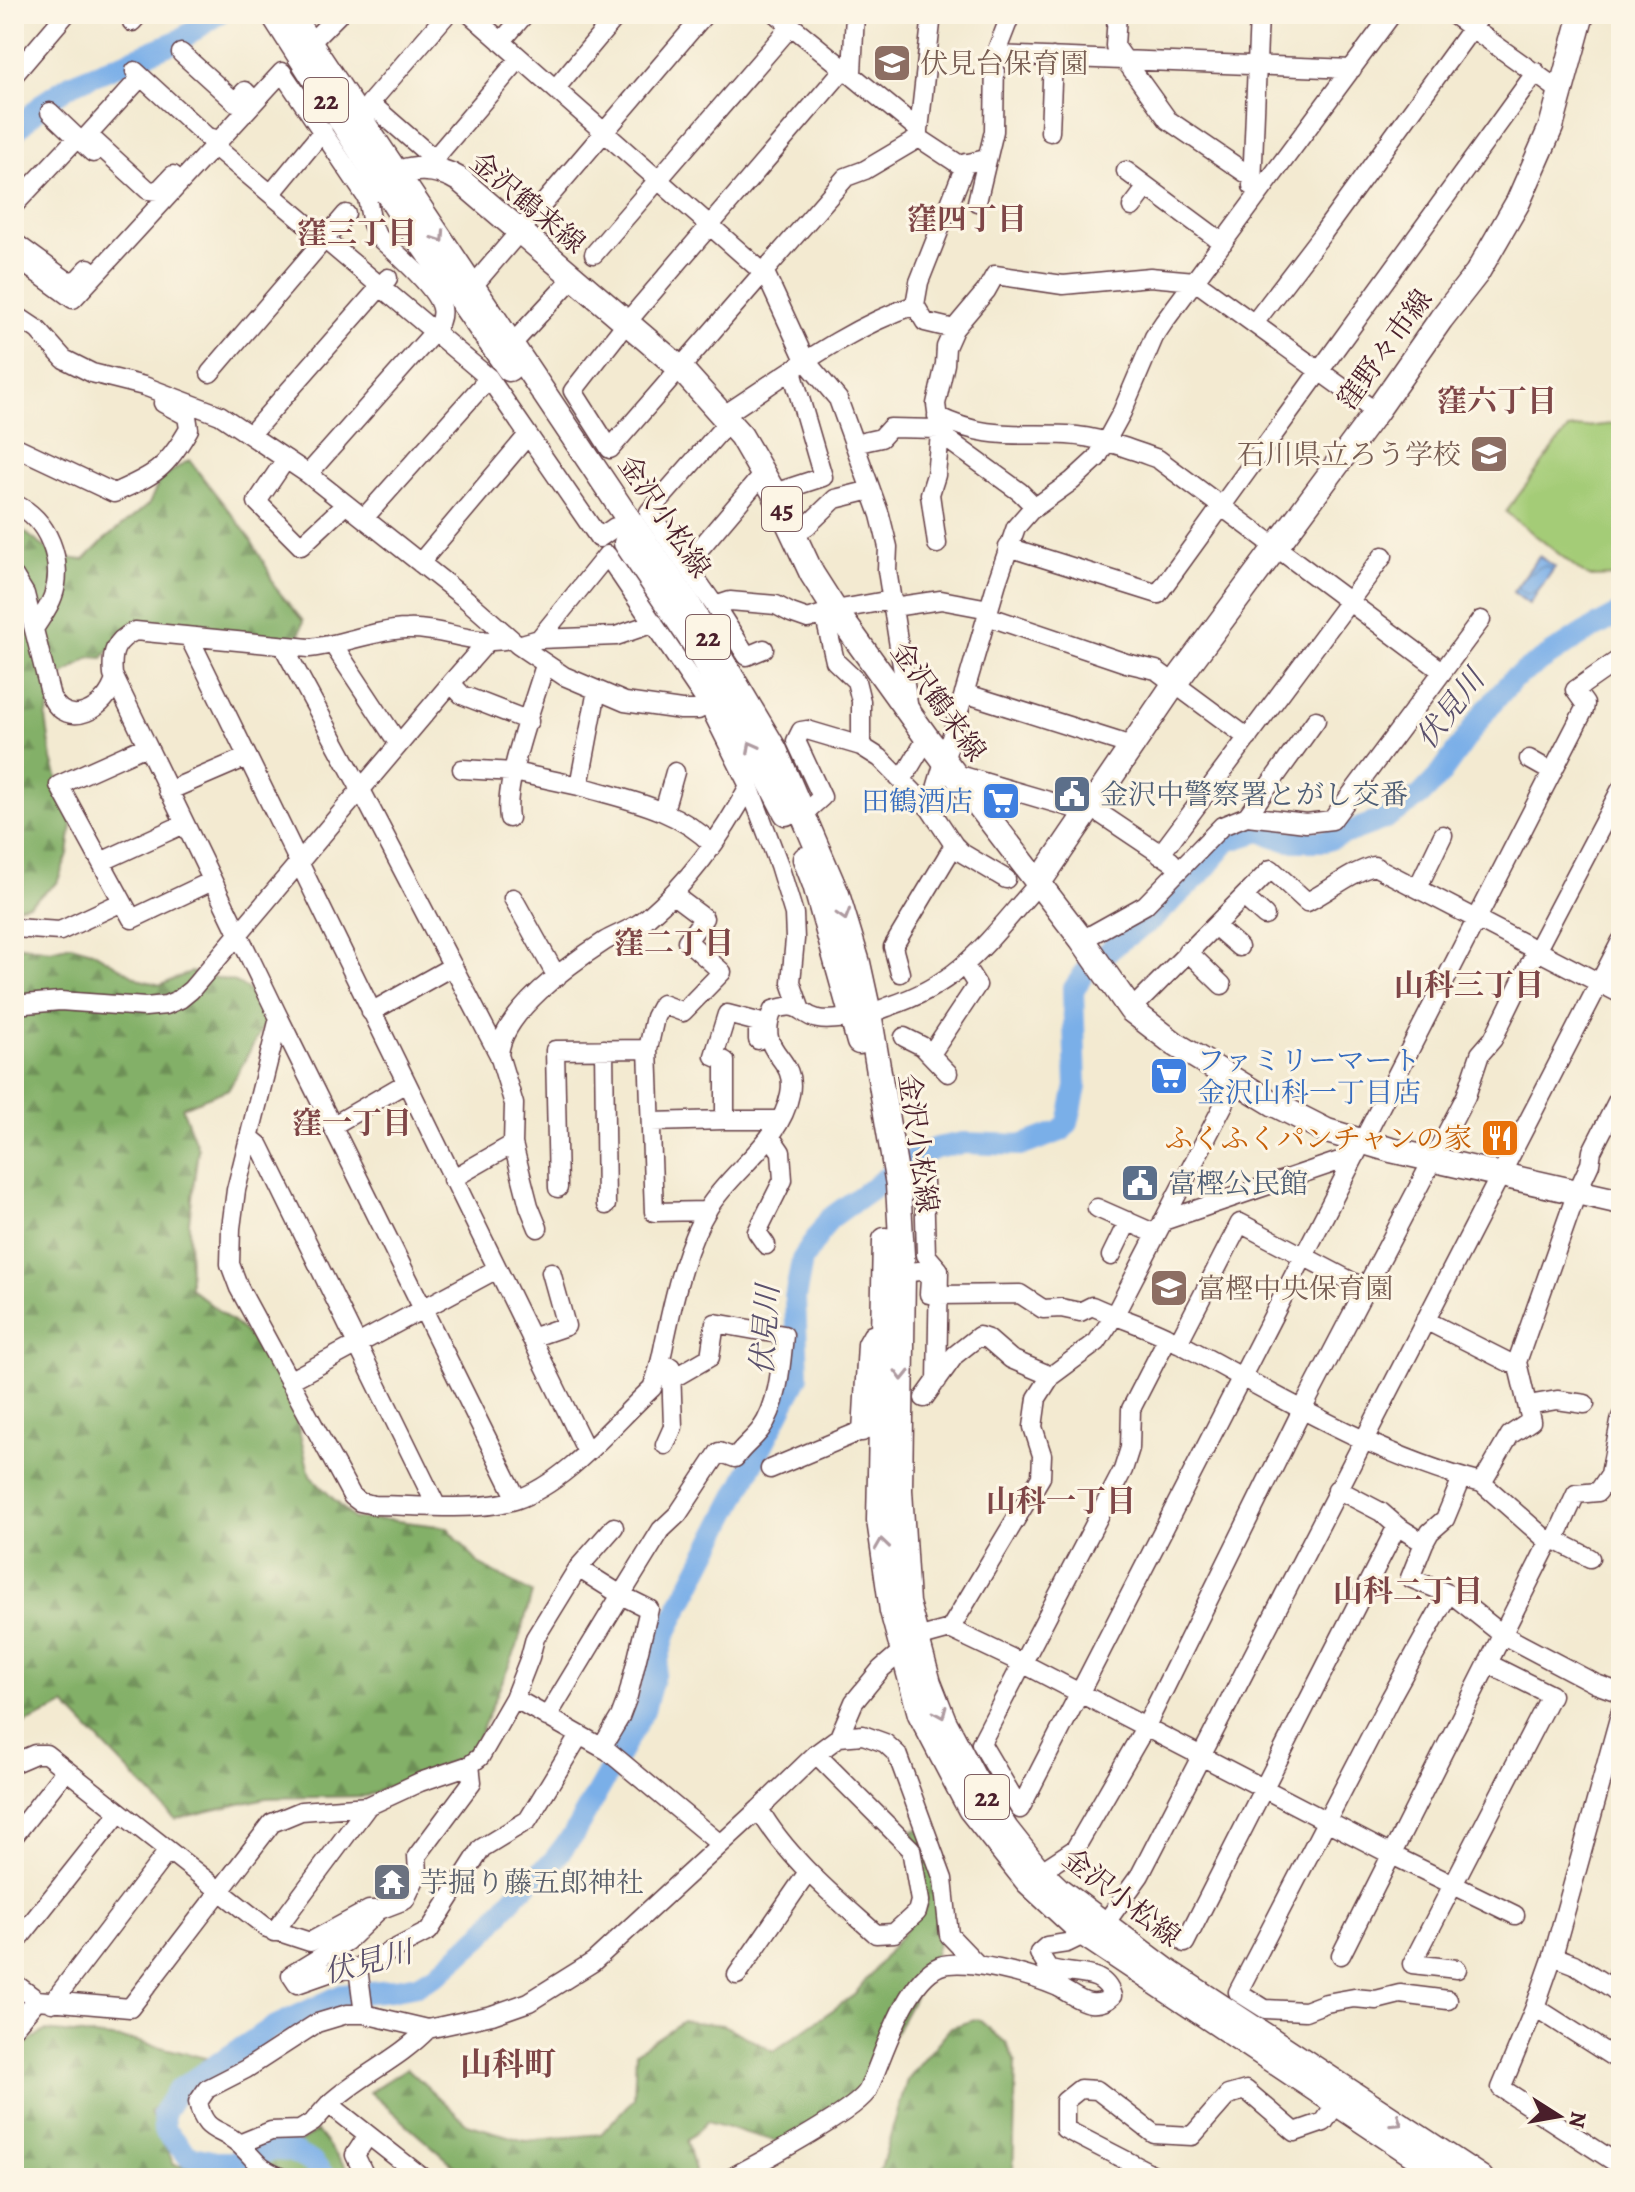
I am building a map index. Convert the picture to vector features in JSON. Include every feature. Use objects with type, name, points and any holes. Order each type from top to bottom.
[{"type":"main road","name":"金沢小松線","points":[[273,14],[297,57],[381,185],[693,642],[717,702],[781,800],[861,1015]]},
{"type":"main road","name":"金沢小松線","points":[[290,14],[297,57]]},
{"type":"main road","name":"窪野々市線","points":[[1038,884],[1175,683],[1477,273],[1518,202],[1551,127],[1582,14]]},
{"type":"main road","name":"金沢鶴来線","points":[[381,185],[435,164],[460,180],[681,369],[726,418],[741,436],[794,533],[812,574],[836,611],[927,738],[1084,942],[1131,1010],[1175,1044],[1327,1131],[1432,1159],[1621,1202]]},
{"type":"main road","name":"金沢小松線","points":[[381,185],[473,286],[687,602],[775,750],[837,894],[858,963],[861,1015],[903,1273],[900,1490],[909,1644],[920,1714],[970,1809],[1028,1882],[1441,2176]]},
{"type":"main road","name":"金沢小松線","points":[[890,1191],[879,1520],[892,1611],[973,1776],[1006,1829],[1040,1872],[1095,1930],[1170,1973],[1481,2178]]},
{"type":"street","points":[[14,75],[66,14]]},
{"type":"street","points":[[339,14],[255,101],[213,141],[158,191],[148,190],[88,135],[138,74],[213,141],[271,194],[323,239],[385,283],[434,332],[489,378],[599,538],[615,527]]},
{"type":"street","points":[[447,14],[370,103],[435,164],[520,58]]},
{"type":"street","points":[[470,14],[762,272],[799,365],[823,477],[768,484],[686,565]]},
{"type":"street","points":[[501,42],[525,14]]},
{"type":"street","points":[[555,89],[618,14]]},
{"type":"street","points":[[473,286],[705,14]]},
{"type":"street","points":[[855,14],[847,71],[709,226],[573,391],[610,449],[846,177],[865,170],[919,134]]},
{"type":"street","points":[[919,134],[932,14]]},
{"type":"street","points":[[977,202],[994,131],[995,55],[1011,14]]},
{"type":"street","points":[[1117,14],[1115,46],[1168,120],[1253,178]]},
{"type":"street","points":[[1251,205],[1259,14]]},
{"type":"street","points":[[930,809],[950,767],[964,693],[1016,527],[1035,507],[1082,473],[1097,458],[1109,440],[1154,337],[1392,14]]},
{"type":"street","points":[[1452,14],[1477,21],[1560,91]]},
{"type":"street","points":[[594,254],[784,20],[960,165],[986,159]]},
{"type":"street","points":[[1255,322],[1477,21]]},
{"type":"street","points":[[181,53],[235,102],[245,91],[255,101]]},
{"type":"street","points":[[995,55],[1352,69]]},
{"type":"street","points":[[297,57],[323,131],[381,185],[372,224],[377,236],[427,286],[441,304],[442,314],[434,332],[308,474]]},
{"type":"street","points":[[1050,132],[1053,57]]},
{"type":"street","points":[[1008,547],[1158,594],[1536,72]]},
{"type":"street","points":[[50,112],[152,205]]},
{"type":"street","points":[[271,194],[323,131]]},
{"type":"street","points":[[14,205],[77,138]]},
{"type":"street","points":[[14,242],[66,280],[76,281],[213,141]]},
{"type":"street","points":[[954,329],[925,322],[915,305],[919,282],[966,163]]},
{"type":"street","points":[[1126,171],[1223,243]]},
{"type":"street","points":[[1132,207],[1147,187]]},
{"type":"street","points":[[14,256],[73,299],[152,205]]},
{"type":"street","points":[[210,373],[346,214]]},
{"type":"street","points":[[937,544],[930,494],[936,475],[939,426],[936,404],[946,347],[954,329],[986,291],[995,275],[1063,285],[1150,277],[1195,281],[1376,412]]},
{"type":"street","points":[[512,344],[573,278]]},
{"type":"street","points":[[250,435],[385,283]]},
{"type":"street","points":[[764,649],[747,656],[649,512],[726,418],[799,365],[879,317],[915,305]]},
{"type":"street","points":[[14,314],[38,330],[64,359],[92,373],[144,386],[220,415],[308,474],[545,665],[625,702],[690,710],[717,702]]},
{"type":"street","points":[[14,328],[33,341],[70,377],[173,407],[187,416],[189,429],[165,465],[147,479],[114,493],[14,446]]},
{"type":"street","points":[[799,365],[838,399],[871,490],[888,547],[892,604],[909,713]]},
{"type":"street","points":[[364,518],[489,378]]},
{"type":"street","points":[[854,444],[881,438],[890,428],[939,426],[980,429],[995,435],[1068,435],[1109,440],[1158,459],[1442,671]]},
{"type":"street","points":[[939,426],[1035,507]]},
{"type":"street","points":[[420,563],[528,435]]},
{"type":"street","points":[[286,459],[257,502],[301,546],[346,504]]},
{"type":"street","points":[[794,533],[807,526],[835,499],[871,490]]},
{"type":"street","points":[[14,504],[35,518],[55,553],[58,576],[53,598],[34,629]]},
{"type":"street","points":[[539,639],[607,555],[654,623],[717,702],[779,865],[794,914],[791,982],[800,1008]]},
{"type":"street","points":[[1160,855],[1383,556]]},
{"type":"street","points":[[14,576],[25,594],[51,697],[56,706],[66,712],[84,713],[99,706],[111,693],[115,679]]},
{"type":"street","points":[[715,606],[730,601],[776,605],[808,619],[836,611],[941,600],[988,613],[1126,663],[1156,670],[1248,738]]},
{"type":"street","points":[[836,611],[826,622],[835,661],[856,681],[861,701],[861,746]]},
{"type":"street","points":[[1084,942],[1145,905],[1222,826],[1247,816],[1306,823],[1332,820],[1481,620]]},
{"type":"street","points":[[517,1499],[146,746],[115,679],[112,650],[123,636],[135,631],[283,646],[334,646],[408,628],[487,642],[514,642],[616,636],[654,623]]},
{"type":"street","points":[[189,637],[586,1450]]},
{"type":"street","points":[[14,1005],[60,1001],[145,1007],[166,1005],[180,999],[191,990],[487,642]]},
{"type":"street","points":[[283,646],[499,1055],[514,1104],[513,1144],[538,1228]]},
{"type":"street","points":[[334,646],[398,743]]},
{"type":"street","points":[[1364,1288],[1304,1258],[1240,1223],[1131,1409],[1130,1448],[1123,1470],[981,1743],[1020,1809],[1243,1380],[1304,1258],[1362,1142],[1584,710],[1585,704],[1575,690],[1621,658]]},
{"type":"street","points":[[509,818],[506,803],[545,665]]},
{"type":"street","points":[[451,683],[462,695],[529,721]]},
{"type":"street","points":[[579,786],[597,690]]},
{"type":"street","points":[[964,693],[1132,746]]},
{"type":"street","points":[[1247,816],[1316,720]]},
{"type":"street","points":[[804,813],[822,797],[796,741],[801,731],[807,730],[861,746],[880,758],[930,809],[962,853],[1006,879]]},
{"type":"street","points":[[902,780],[927,738]]},
{"type":"street","points":[[146,746],[59,785],[132,919],[212,881]]},
{"type":"street","points":[[168,791],[247,757]]},
{"type":"street","points":[[1529,759],[1552,772]]},
{"type":"street","points":[[950,767],[1088,809],[1180,867]]},
{"type":"street","points":[[462,769],[514,772],[579,786],[664,811],[697,829],[713,845]]},
{"type":"street","points":[[664,811],[675,772]]},
{"type":"street","points":[[499,1055],[500,1041],[540,991],[606,941],[645,920],[672,894],[727,826],[749,786]]},
{"type":"street","points":[[1040,1872],[1078,1844],[1146,1726],[1302,1410],[1466,1096],[1480,1054],[1493,1039],[1621,789]]},
{"type":"street","points":[[101,862],[184,824]]},
{"type":"street","points":[[1418,887],[1443,835]]},
{"type":"street","points":[[900,973],[893,947],[954,845]]},
{"type":"street","points":[[1131,1010],[1271,869],[1307,902],[1337,886],[1351,873],[1374,866],[1621,994]]},
{"type":"street","points":[[279,1018],[236,1190],[230,1264],[239,1288],[352,1496],[360,1502],[374,1505],[479,1505],[517,1499],[538,1491],[566,1470],[652,1388],[659,1371],[677,1287],[707,1211],[774,1128],[791,1092],[788,1068],[766,1035],[773,1010],[800,1008],[817,1019],[861,1015],[914,999],[949,980],[965,966],[1038,884]]},
{"type":"street","points":[[672,894],[704,918],[687,941],[722,972],[683,1012],[662,1004],[655,1017],[648,1049],[654,1212],[707,1211]]},
{"type":"street","points":[[1244,897],[1265,916]]},
{"type":"street","points":[[513,898],[557,977]]},
{"type":"street","points":[[14,928],[60,931],[122,902]]},
{"type":"street","points":[[1215,926],[1239,947]]},
{"type":"street","points":[[731,2178],[790,2146],[866,2093],[900,2013],[919,1983],[940,1966],[976,1963],[1039,1979],[1087,2003],[1107,2002],[1112,1996],[1105,1981],[1095,1976],[1048,1968],[1039,1953],[1047,1946],[1067,1943],[1095,1930],[1140,1875],[1621,941]]},
{"type":"street","points":[[1187,951],[1222,985]]},
{"type":"street","points":[[371,1012],[453,966]]},
{"type":"street","points":[[931,1054],[977,985],[965,966]]},
{"type":"street","points":[[725,1120],[725,1061],[714,1056],[727,1014],[758,1022],[759,1047],[767,1061],[780,1070],[788,1068]]},
{"type":"street","points":[[904,1037],[922,1046],[948,1073]]},
{"type":"street","points":[[604,1049],[606,1205]]},
{"type":"street","points":[[558,1188],[555,1050],[648,1049]]},
{"type":"street","points":[[241,2146],[271,2131],[300,2130],[313,2122],[359,2078],[399,2055],[428,2029],[511,2010],[593,1962],[816,1754],[839,1737],[854,1702],[881,1669],[909,1644],[950,1629],[1041,1477],[1042,1455],[1033,1427],[1037,1398],[1051,1376],[1097,1342],[1114,1316],[1236,1081]]},
{"type":"street","points":[[332,1126],[406,1083]]},
{"type":"street","points":[[1482,1483],[1510,1435],[1531,1421],[1517,1362],[1577,1192],[1590,1164],[1592,1151],[1621,1094]]},
{"type":"street","points":[[651,1122],[725,1120],[774,1128]]},
{"type":"street","points":[[766,1245],[757,1232],[783,1180],[781,1152],[774,1128]]},
{"type":"street","points":[[249,1137],[260,1146],[436,1505]]},
{"type":"street","points":[[1097,1208],[1128,1221],[1160,1228],[1351,1157],[1362,1142]]},
{"type":"street","points":[[452,1179],[513,1144]]},
{"type":"street","points":[[924,1182],[926,1255],[939,1270],[937,1381]]},
{"type":"street","points":[[1111,1256],[1128,1221]]},
{"type":"street","points":[[289,1381],[497,1269]]},
{"type":"street","points":[[531,1338],[566,1326],[551,1272]]},
{"type":"street","points":[[903,1273],[927,1273],[930,1280],[924,1398],[955,1355],[979,1336],[988,1339],[1011,1359],[1051,1376]]},
{"type":"street","points":[[939,1295],[1020,1294],[1043,1309],[1061,1308],[1080,1312],[1092,1306],[1173,1340],[1362,1441],[1482,1483],[1552,1541],[1590,1558]]},
{"type":"street","points":[[1425,1320],[1510,1363],[1517,1362]]},
{"type":"street","points":[[547,1717],[661,1530],[678,1514],[719,1452],[735,1458],[762,1428],[781,1368],[784,1335],[715,1323],[710,1357],[672,1379]]},
{"type":"street","points":[[770,1469],[865,1430],[867,1344],[872,1335],[885,1332]]},
{"type":"street","points":[[664,1346],[671,1361],[673,1427],[665,1445]]},
{"type":"street","points":[[1528,1405],[1557,1400],[1585,1404]]},
{"type":"street","points":[[1341,1955],[1576,1494],[1598,1492],[1610,1474],[1621,1418]]},
{"type":"street","points":[[1462,1478],[1445,1519],[1430,1532],[1410,1578],[1448,1594],[1503,1635],[1596,1684],[1621,1693]]},
{"type":"street","points":[[1337,1489],[1381,1512],[1424,1543]]},
{"type":"street","points":[[1185,1943],[1397,1526]]},
{"type":"street","points":[[14,1983],[44,2002],[130,2008],[272,1823],[301,1811],[368,1806],[420,1782],[470,1765],[480,1757],[514,1698],[535,1638],[578,1568],[614,1527]]},
{"type":"street","points":[[578,1568],[649,1609],[628,1696],[605,1749]]},
{"type":"street","points":[[1448,1594],[1238,1992],[1265,2009],[1305,2011],[1326,2003],[1354,1998],[1376,2000],[1400,1994],[1448,2000]]},
{"type":"street","points":[[950,1629],[1515,1915]]},
{"type":"street","points":[[1457,1969],[1412,1964],[1551,1695],[1489,1664]]},
{"type":"street","points":[[514,1698],[605,1749],[720,1844]]},
{"type":"street","points":[[1621,1711],[1553,1956],[1501,2088],[1621,2166]]},
{"type":"street","points":[[839,1737],[863,1735],[885,1743],[897,1754],[943,1879],[949,1935],[976,1963]]},
{"type":"street","points":[[379,1910],[347,1941],[291,1975],[297,1984],[334,1971],[359,1973],[429,1931],[482,1848],[528,1820],[579,1736]]},
{"type":"street","points":[[14,1763],[35,1754],[46,1754],[219,1893],[274,1932],[310,1942],[369,1910],[379,1910],[405,1900],[418,1873],[417,1856],[472,1782],[470,1765]]},
{"type":"street","points":[[759,1809],[808,1872],[876,1934],[894,1933],[917,1912],[920,1901],[911,1849],[816,1754]]},
{"type":"street","points":[[14,1836],[65,1771]]},
{"type":"street","points":[[274,1932],[368,1806]]},
{"type":"street","points":[[14,1945],[119,1813]]},
{"type":"street","points":[[14,2027],[44,2002],[168,1851]]},
{"type":"street","points":[[737,1975],[808,1872]]},
{"type":"street","points":[[1553,1956],[1574,1964],[1617,1992],[1621,1964]]},
{"type":"street","points":[[359,1973],[365,2010]]},
{"type":"street","points":[[1535,2007],[1621,2062]]},
{"type":"street","points":[[282,2178],[256,2165],[241,2146],[210,2128],[201,2118],[198,2102],[207,2089],[246,2069],[317,2023],[347,2014],[365,2010],[428,2029]]},
{"type":"street","points":[[1160,2178],[1065,2129],[1065,2101],[1080,2089],[1097,2090],[1154,2134],[1192,2136],[1228,2095],[1246,2090],[1295,2132],[1324,2122],[1336,2104]]},
{"type":"street","points":[[329,2104],[423,2178]]},
{"type":"street","points":[[366,2178],[355,2155],[368,2135]]},
{"type":"green space","points":[[1621,423],[1621,576],[1588,577],[1506,512],[1568,429]]},
{"type":"green space","points":[[189,460],[248,535],[274,586],[303,621],[299,638],[126,629],[103,658],[91,657],[60,677],[46,718],[52,759],[72,825],[68,854],[57,883],[29,904],[14,908],[14,522],[54,553],[84,560],[149,504],[160,479]]},
{"type":"green space","points":[[14,945],[50,950],[71,945],[92,951],[141,980],[161,985],[191,972],[235,982],[259,997],[266,1021],[229,1089],[182,1107],[198,1149],[189,1222],[190,1288],[244,1331],[272,1365],[292,1401],[310,1476],[354,1519],[447,1527],[480,1565],[532,1593],[517,1647],[472,1753],[366,1796],[266,1798],[175,1819],[65,1705],[14,1729]]},
{"type":"green space","points":[[920,1829],[939,1881],[942,1929],[933,1962],[864,2091],[786,2144],[707,2122],[687,2141],[697,2178],[481,2178],[458,2169],[370,2092],[407,2068],[467,2124],[525,2141],[601,2134],[634,2098],[636,2052],[683,2021],[723,2025],[774,2051],[854,1995],[927,1903],[912,1830]]},
{"type":"green space","points":[[978,2019],[1006,2043],[1016,2063],[1013,2178],[878,2178],[907,2080],[951,2027]]},
{"type":"green space","points":[[45,2031],[131,2040],[206,2058],[150,2112],[174,2165],[251,2173],[317,2131],[354,2178],[14,2178],[14,2051]]},
{"type":"water","points":[[1539,556],[1555,567],[1529,604],[1513,592]]},
{"type":"waterway","points":[[14,132],[45,102],[72,84],[180,40],[218,14]]},
{"type":"waterway","name":"伏見川","points":[[326,2178],[313,2163],[291,2151],[273,2150],[238,2162],[216,2162],[188,2156],[164,2130],[163,2113],[178,2090],[272,2028],[342,1995],[417,1985],[438,1974],[482,1935],[518,1892],[553,1861],[573,1835],[644,1710],[665,1635],[798,1376],[795,1298],[802,1260],[829,1219],[914,1158],[936,1148],[963,1143],[1023,1145],[1061,1131],[1068,1123],[1076,1087],[1073,990],[1085,972],[1120,941],[1153,919],[1203,871],[1228,841],[1260,831],[1288,841],[1325,841],[1384,819],[1420,796],[1439,776],[1487,709],[1513,679],[1621,613]]},
{"type":"place","name":"伏見台保育園","points":[[892,63]]},
{"type":"place","name":"石川県立ろう学校","points":[[1489,454]]},
{"type":"place","name":"金沢中警察署とがし交番","points":[[1072,794]]},
{"type":"place","name":"田鶴酒店","points":[[1001,801]]},
{"type":"place","name":"ファミリーマート 金沢山科一丁目店","points":[[1169,1076]]},
{"type":"place","name":"ふくふくパンチャンの家","points":[[1500,1138]]},
{"type":"place","name":"富樫公民館","points":[[1140,1183]]},
{"type":"place","name":"富樫中央保育園","points":[[1169,1288]]},
{"type":"place","name":"芋掘り藤五郎神社","points":[[392,1882]]},
{"type":"district","name":"窪四丁目","points":[[967,219]]},
{"type":"district","name":"窪三丁目","points":[[357,233]]},
{"type":"district","name":"窪六丁目","points":[[1497,401]]},
{"type":"district","name":"窪二丁目","points":[[674,943]]},
{"type":"district","name":"山科三丁目","points":[[1469,985]]},
{"type":"district","name":"窪一丁目","points":[[352,1123]]},
{"type":"district","name":"山科一丁目","points":[[1061,1501]]},
{"type":"district","name":"山科二丁目","points":[[1408,1591]]},
{"type":"district","name":"山科町","points":[[508,2064]]}]
